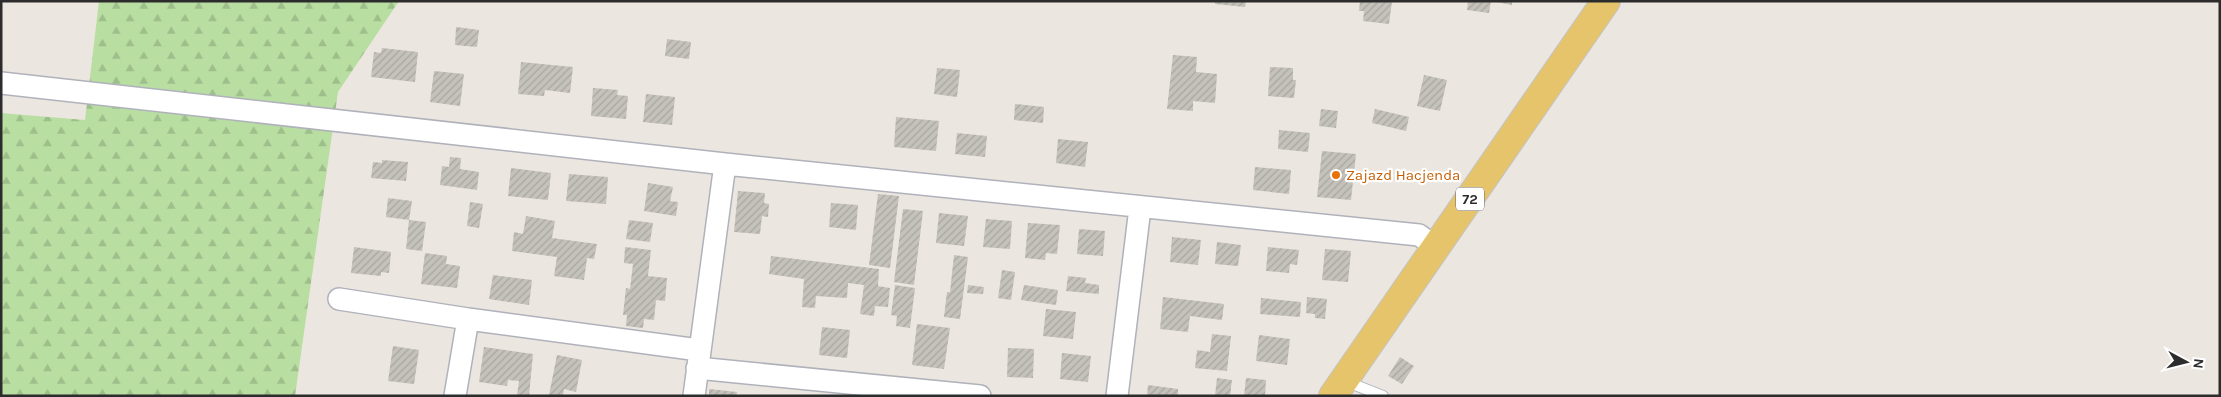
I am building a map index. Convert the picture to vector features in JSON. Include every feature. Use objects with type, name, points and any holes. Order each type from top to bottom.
[{"type":"main road","name":"72","points":[[1339,388],[1606,1]]},
{"type":"street","points":[[1,83],[725,164],[1140,208],[1419,235],[1436,247]]},
{"type":"street","points":[[694,396],[725,164]]},
{"type":"street","points":[[1117,396],[1140,208]]},
{"type":"street","points":[[339,299],[468,319],[698,359],[980,396]]},
{"type":"street","points":[[455,396],[468,319]]},
{"type":"lane","points":[[1339,388],[1383,396]]},
{"type":"green space","points":[[99,1],[399,1],[338,92],[295,396],[1,396],[1,113],[85,120]]},
{"type":"building","points":[[1215,1],[1246,1],[1245,7],[1215,4]]},
{"type":"building","points":[[1360,1],[1392,1],[1389,24],[1363,21],[1364,11],[1359,11]]},
{"type":"building","points":[[1468,1],[1491,1],[1489,13],[1467,10]]},
{"type":"building","points":[[1491,1],[1512,1],[1512,5]]},
{"type":"building","points":[[456,27],[479,30],[477,47],[455,45]]},
{"type":"building","points":[[667,39],[691,42],[689,59],[665,56]]},
{"type":"building","points":[[382,48],[418,52],[415,82],[371,77],[374,52],[381,53]]},
{"type":"building","points":[[1173,55],[1197,57],[1196,72],[1217,74],[1215,103],[1193,101],[1193,111],[1167,109]]},
{"type":"building","points":[[521,62],[573,67],[570,93],[545,90],[544,96],[518,94]]},
{"type":"building","points":[[1270,67],[1293,68],[1293,80],[1296,80],[1294,98],[1268,96]]},
{"type":"building","points":[[937,68],[960,70],[957,97],[934,94]]},
{"type":"building","points":[[434,71],[464,74],[460,106],[430,102]]},
{"type":"building","points":[[1424,75],[1447,80],[1440,111],[1417,106]]},
{"type":"building","points":[[593,88],[618,90],[617,95],[628,96],[626,119],[591,116]]},
{"type":"building","points":[[646,94],[675,97],[672,125],[643,122]]},
{"type":"building","points":[[1015,104],[1044,107],[1043,123],[1014,120]]},
{"type":"building","points":[[1321,109],[1338,111],[1336,128],[1319,126]]},
{"type":"building","points":[[1375,109],[1409,117],[1406,131],[1372,123]]},
{"type":"building","points":[[896,117],[939,121],[936,151],[894,147]]},
{"type":"building","points":[[1279,130],[1310,133],[1308,152],[1278,149]]},
{"type":"building","points":[[957,133],[987,136],[985,157],[955,154]]},
{"type":"building","points":[[1058,139],[1088,142],[1085,167],[1056,163]]},
{"type":"building","name":"Zajazd Hacjenda","points":[[1322,151],[1356,154],[1351,200],[1317,197]]},
{"type":"building","points":[[450,157],[461,158],[460,169],[479,172],[477,190],[440,185],[442,166],[449,167]]},
{"type":"building","points":[[382,160],[408,162],[406,181],[371,178],[373,162],[382,163]]},
{"type":"building","points":[[1255,167],[1291,170],[1289,194],[1253,190]]},
{"type":"building","points":[[511,168],[551,173],[548,200],[508,196]]},
{"type":"building","points":[[569,174],[608,177],[606,204],[566,201]]},
{"type":"building","points":[[648,183],[673,187],[670,201],[678,202],[676,216],[644,211]]},
{"type":"building","points":[[738,191],[765,193],[764,203],[769,204],[768,217],[762,216],[760,234],[734,232]]},
{"type":"building","points":[[878,194],[899,196],[890,268],[869,265]]},
{"type":"building","points":[[388,198],[412,201],[409,220],[386,217]]},
{"type":"building","points":[[470,202],[483,204],[479,228],[467,226]]},
{"type":"building","points":[[831,203],[858,205],[856,230],[829,227]]},
{"type":"building","points":[[903,209],[923,211],[914,285],[894,282]]},
{"type":"building","points":[[939,213],[968,216],[964,246],[936,243]]},
{"type":"building","points":[[526,216],[555,221],[552,238],[597,244],[594,259],[587,258],[584,280],[554,276],[557,257],[512,251],[514,232],[523,234]]},
{"type":"building","points":[[986,219],[1012,221],[1010,249],[983,247]]},
{"type":"building","points":[[409,220],[426,222],[422,251],[406,249]]},
{"type":"building","points":[[629,220],[653,223],[650,242],[626,239]]},
{"type":"building","points":[[1028,223],[1060,225],[1057,254],[1046,253],[1045,260],[1025,258]]},
{"type":"building","points":[[1079,229],[1105,231],[1103,256],[1077,254]]},
{"type":"building","points":[[1172,237],[1201,240],[1198,265],[1170,262]]},
{"type":"building","points":[[1217,242],[1241,245],[1238,266],[1215,264]]},
{"type":"building","points":[[354,247],[391,252],[389,273],[381,272],[381,276],[351,273]]},
{"type":"building","points":[[625,247],[651,250],[648,276],[667,278],[665,301],[656,300],[654,320],[644,319],[643,328],[626,326],[627,315],[623,315],[626,288],[630,289],[633,264],[624,263]]},
{"type":"building","points":[[1268,247],[1299,250],[1297,265],[1290,264],[1289,273],[1266,271]]},
{"type":"building","points":[[1325,249],[1351,251],[1348,282],[1322,280]]},
{"type":"building","points":[[425,253],[447,256],[446,264],[460,266],[457,288],[421,284]]},
{"type":"building","points":[[954,255],[968,257],[960,319],[944,317],[947,292],[950,292]]},
{"type":"building","points":[[771,256],[879,269],[878,286],[890,288],[888,307],[875,306],[874,316],[860,314],[864,285],[848,283],[847,298],[816,296],[815,308],[802,307],[804,279],[769,274]]},
{"type":"building","points":[[1002,270],[1015,272],[1011,300],[998,298]]},
{"type":"building","points":[[493,275],[532,280],[529,305],[489,299]]},
{"type":"building","points":[[1068,276],[1086,278],[1085,283],[1099,285],[1099,294],[1066,291]]},
{"type":"building","points":[[895,285],[915,288],[910,328],[896,326],[897,316],[891,315]]},
{"type":"building","points":[[968,285],[984,287],[983,294],[967,293]]},
{"type":"building","points":[[1024,285],[1058,290],[1056,305],[1021,300]]},
{"type":"building","points":[[1163,297],[1224,304],[1222,320],[1190,316],[1188,332],[1160,329]]},
{"type":"building","points":[[1307,297],[1327,299],[1325,319],[1315,318],[1315,314],[1306,313]]},
{"type":"building","points":[[1261,298],[1301,302],[1300,317],[1260,314]]},
{"type":"building","points":[[1046,309],[1076,312],[1073,339],[1043,336]]},
{"type":"building","points":[[917,324],[950,328],[944,369],[912,365]]},
{"type":"building","points":[[822,327],[850,330],[847,358],[819,355]]},
{"type":"building","points":[[1212,334],[1231,336],[1227,371],[1195,368],[1197,350],[1210,352]]},
{"type":"building","points":[[1259,335],[1290,339],[1287,365],[1256,361]]},
{"type":"building","points":[[393,346],[419,350],[414,384],[388,381]]},
{"type":"building","points":[[484,347],[533,354],[529,396],[517,396],[519,381],[508,380],[507,386],[479,382]]},
{"type":"building","points":[[1008,348],[1034,349],[1033,378],[1007,377]]},
{"type":"building","points":[[1062,353],[1091,356],[1088,382],[1060,379]]},
{"type":"building","points":[[557,355],[582,360],[576,392],[564,389],[563,396],[549,395]]},
{"type":"building","points":[[1400,357],[1414,366],[1402,384],[1388,376]]},
{"type":"building","points":[[1217,378],[1232,380],[1230,396],[1215,396]]},
{"type":"building","points":[[1246,378],[1266,380],[1265,396],[1244,396]]},
{"type":"building","points":[[1148,385],[1178,389],[1178,396],[1147,396]]},
{"type":"building","points":[[709,389],[737,392],[736,396],[709,396]]},
{"type":"place","name":"Zajazd Hacjenda","points":[[1336,175]]}]
